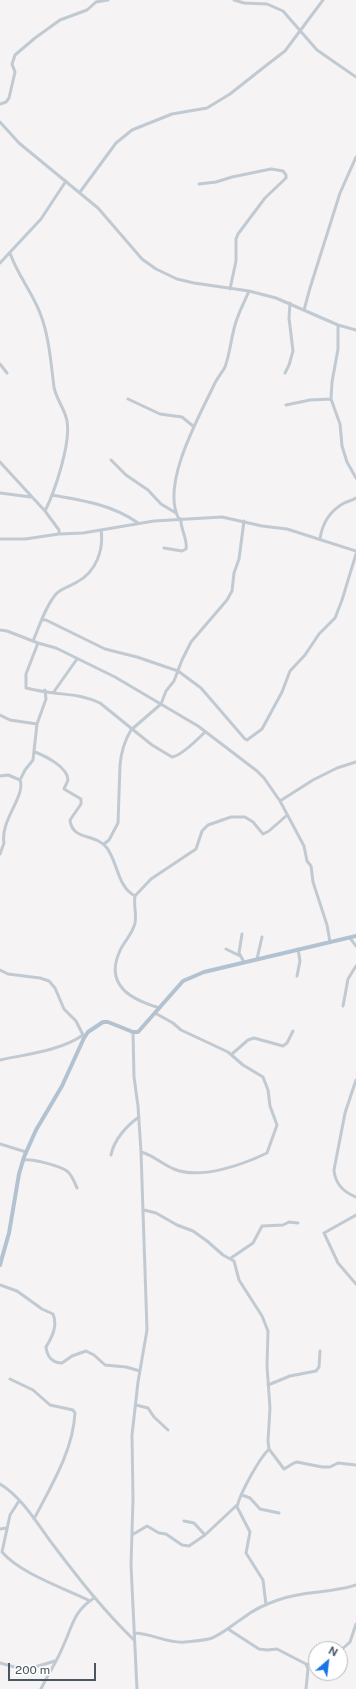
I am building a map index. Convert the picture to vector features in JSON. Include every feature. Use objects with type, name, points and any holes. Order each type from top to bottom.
[{"type":"main road","points":[[0,1265],[9,1233],[19,1174],[23,1160],[36,1130],[62,1086],[80,1045],[88,1032],[97,1025],[108,1022],[133,1032],[138,1032],[176,988],[190,977],[244,962],[356,936]]},
{"type":"street","points":[[0,104],[6,102],[9,98],[14,72],[12,64],[15,55],[60,20],[87,10],[96,2],[108,0]]},
{"type":"street","points":[[234,0],[244,3],[267,4],[278,8],[290,18],[317,50],[356,78]]},
{"type":"street","points":[[80,192],[116,143],[132,130],[172,114],[207,108],[216,103],[285,51],[323,0]]},
{"type":"street","points":[[0,122],[19,144],[98,208],[142,258],[156,269],[177,279],[276,298],[338,325],[356,330]]},
{"type":"street","points":[[304,310],[340,193],[356,157]]},
{"type":"street","points":[[199,184],[216,182],[271,168],[283,171],[286,175],[286,178],[265,198],[238,234],[236,239],[236,261],[230,289]]},
{"type":"street","points":[[0,263],[41,219],[66,181]]},
{"type":"street","points":[[10,253],[17,271],[31,293],[40,313],[52,366],[54,388],[67,421],[67,446],[52,495],[45,511]]},
{"type":"street","points":[[164,548],[182,551],[186,549],[185,538],[180,519],[176,513],[174,502],[175,481],[193,426],[214,383],[224,369],[235,325],[249,292]]},
{"type":"street","points":[[285,373],[293,351],[289,318],[290,303]]},
{"type":"street","points":[[338,325],[338,349],[330,399],[340,424],[342,446],[347,462],[356,478]]},
{"type":"street","points":[[0,364],[7,373]]},
{"type":"street","points":[[128,398],[160,414],[182,417],[193,426]]},
{"type":"street","points":[[286,406],[310,400],[330,399]]},
{"type":"street","points":[[111,460],[126,475],[148,490],[161,504],[176,513]]},
{"type":"street","points":[[0,462],[45,511],[59,530],[59,534]]},
{"type":"street","points":[[0,493],[31,497]]},
{"type":"street","points":[[52,495],[90,502],[125,515],[138,523]]},
{"type":"street","points":[[320,540],[321,530],[327,519],[336,509],[356,498]]},
{"type":"street","points":[[0,539],[25,539],[100,530],[138,523],[222,517],[262,526],[287,529],[356,553],[335,618],[319,634],[308,650],[290,671],[282,692],[266,724],[248,740],[245,739],[201,688],[178,672],[137,657],[111,652],[46,620],[42,620]]},
{"type":"street","points":[[104,844],[109,840],[118,823],[121,757],[131,730],[161,704],[166,691],[174,681],[191,642],[227,600],[232,592],[234,573],[239,559],[244,521]]},
{"type":"street","points":[[33,641],[50,601],[64,588],[84,578],[92,568],[100,552],[102,542],[100,530]]},
{"type":"street","points":[[0,630],[56,648],[115,677],[194,723],[257,771],[264,778],[280,801],[286,816],[304,846],[307,861],[311,866],[313,882],[327,925],[330,942]]},
{"type":"street","points":[[38,643],[26,674],[26,688],[45,690],[53,693],[72,694],[92,700],[107,709],[131,730],[160,751],[174,758],[205,732]]},
{"type":"street","points":[[53,693],[77,659]]},
{"type":"street","points":[[0,854],[4,843],[1,836],[9,811],[18,795],[21,784],[20,780],[25,770],[33,760],[38,724],[46,699],[45,690]]},
{"type":"street","points":[[0,715],[10,720],[38,724]]},
{"type":"street","points":[[35,752],[51,760],[63,769],[67,775],[68,781],[64,789],[81,799],[81,804],[70,820],[73,830],[80,835],[96,839],[104,844],[110,853],[126,889],[135,896]]},
{"type":"street","points":[[280,801],[323,775],[356,762]]},
{"type":"street","points":[[0,776],[8,775],[20,780]]},
{"type":"street","points":[[160,1008],[132,997],[127,993],[115,977],[115,966],[119,952],[135,925],[135,896],[151,879],[196,849],[202,831],[208,826],[232,817],[245,817],[253,822],[263,834],[269,831],[286,816]]},
{"type":"street","points":[[242,934],[239,951],[244,962]]},
{"type":"street","points":[[257,959],[262,937]]},
{"type":"street","points":[[350,938],[356,946]]},
{"type":"street","points":[[226,950],[240,956]]},
{"type":"street","points":[[297,976],[300,961],[298,950]]},
{"type":"street","points":[[343,1006],[348,979],[356,966]]},
{"type":"street","points":[[0,970],[8,974],[40,978],[49,981],[55,988],[64,1009],[76,1021],[83,1035]]},
{"type":"street","points":[[141,1152],[151,1155],[174,1169],[203,1173],[267,1153],[277,1125],[270,1106],[265,1081],[261,1075],[243,1065],[232,1054],[224,1049],[180,1030],[173,1022],[155,1013]]},
{"type":"street","points":[[232,1054],[248,1040],[254,1038],[283,1046],[287,1043],[293,1031]]},
{"type":"street","points":[[0,1060],[44,1050],[77,1039],[88,1032]]},
{"type":"street","points":[[133,1032],[134,1077],[139,1116],[144,1210],[147,1330],[140,1371],[132,1446],[132,1565],[137,1689]]},
{"type":"street","points":[[356,1080],[345,1113],[334,1170],[335,1178],[338,1184],[350,1194],[356,1196]]},
{"type":"street","points":[[111,1155],[116,1142],[128,1125],[139,1116]]},
{"type":"street","points":[[0,1144],[26,1153],[35,1160],[67,1171],[71,1175],[77,1188]]},
{"type":"street","points":[[23,1160],[35,1160]]},
{"type":"street","points":[[144,1210],[156,1213],[177,1225],[193,1231],[236,1263],[239,1280],[262,1316],[268,1331],[268,1385],[270,1408],[268,1441],[269,1449],[284,1469],[294,1462],[322,1467],[338,1463],[356,1465]]},
{"type":"street","points":[[356,1215],[324,1233],[338,1263],[356,1284]]},
{"type":"street","points":[[231,1258],[253,1243],[262,1226],[282,1226],[289,1222],[298,1223]]},
{"type":"street","points":[[0,1285],[17,1291],[42,1309],[53,1314],[55,1327],[53,1335],[46,1347],[49,1356],[56,1363],[62,1363],[72,1356],[86,1351],[94,1355],[105,1365],[126,1367],[140,1371]]},
{"type":"street","points":[[268,1385],[290,1376],[316,1371],[319,1367],[320,1351]]},
{"type":"street","points":[[10,1379],[33,1390],[50,1405],[73,1410],[75,1413],[70,1442],[64,1458],[34,1519]]},
{"type":"street","points":[[136,1405],[148,1408],[154,1417],[168,1430]]},
{"type":"street","points":[[266,1605],[263,1580],[246,1553],[250,1532],[237,1508],[261,1456],[269,1449]]},
{"type":"street","points":[[0,1484],[20,1501],[94,1598],[134,1640]]},
{"type":"street","points":[[242,1495],[250,1498],[260,1508],[279,1513]]},
{"type":"street","points":[[20,1501],[12,1510],[6,1528],[2,1549],[5,1554],[12,1560],[48,1582],[90,1601]]},
{"type":"street","points":[[132,1534],[147,1526],[158,1533],[166,1534],[184,1546],[195,1543],[238,1504]]},
{"type":"street","points":[[184,1520],[194,1523],[205,1535]]},
{"type":"street","points":[[0,1529],[6,1528]]},
{"type":"street","points":[[134,1633],[150,1634],[170,1641],[183,1642],[211,1638],[228,1629],[242,1618],[266,1605],[301,1593],[318,1592],[356,1585]]},
{"type":"street","points":[[41,1689],[65,1644],[79,1610],[94,1598]]},
{"type":"street","points":[[348,1644],[356,1624]]},
{"type":"street","points":[[228,1629],[259,1649],[277,1649],[306,1664],[308,1669],[306,1689]]},
{"type":"street","points":[[0,1662],[25,1670],[55,1661]]}]
